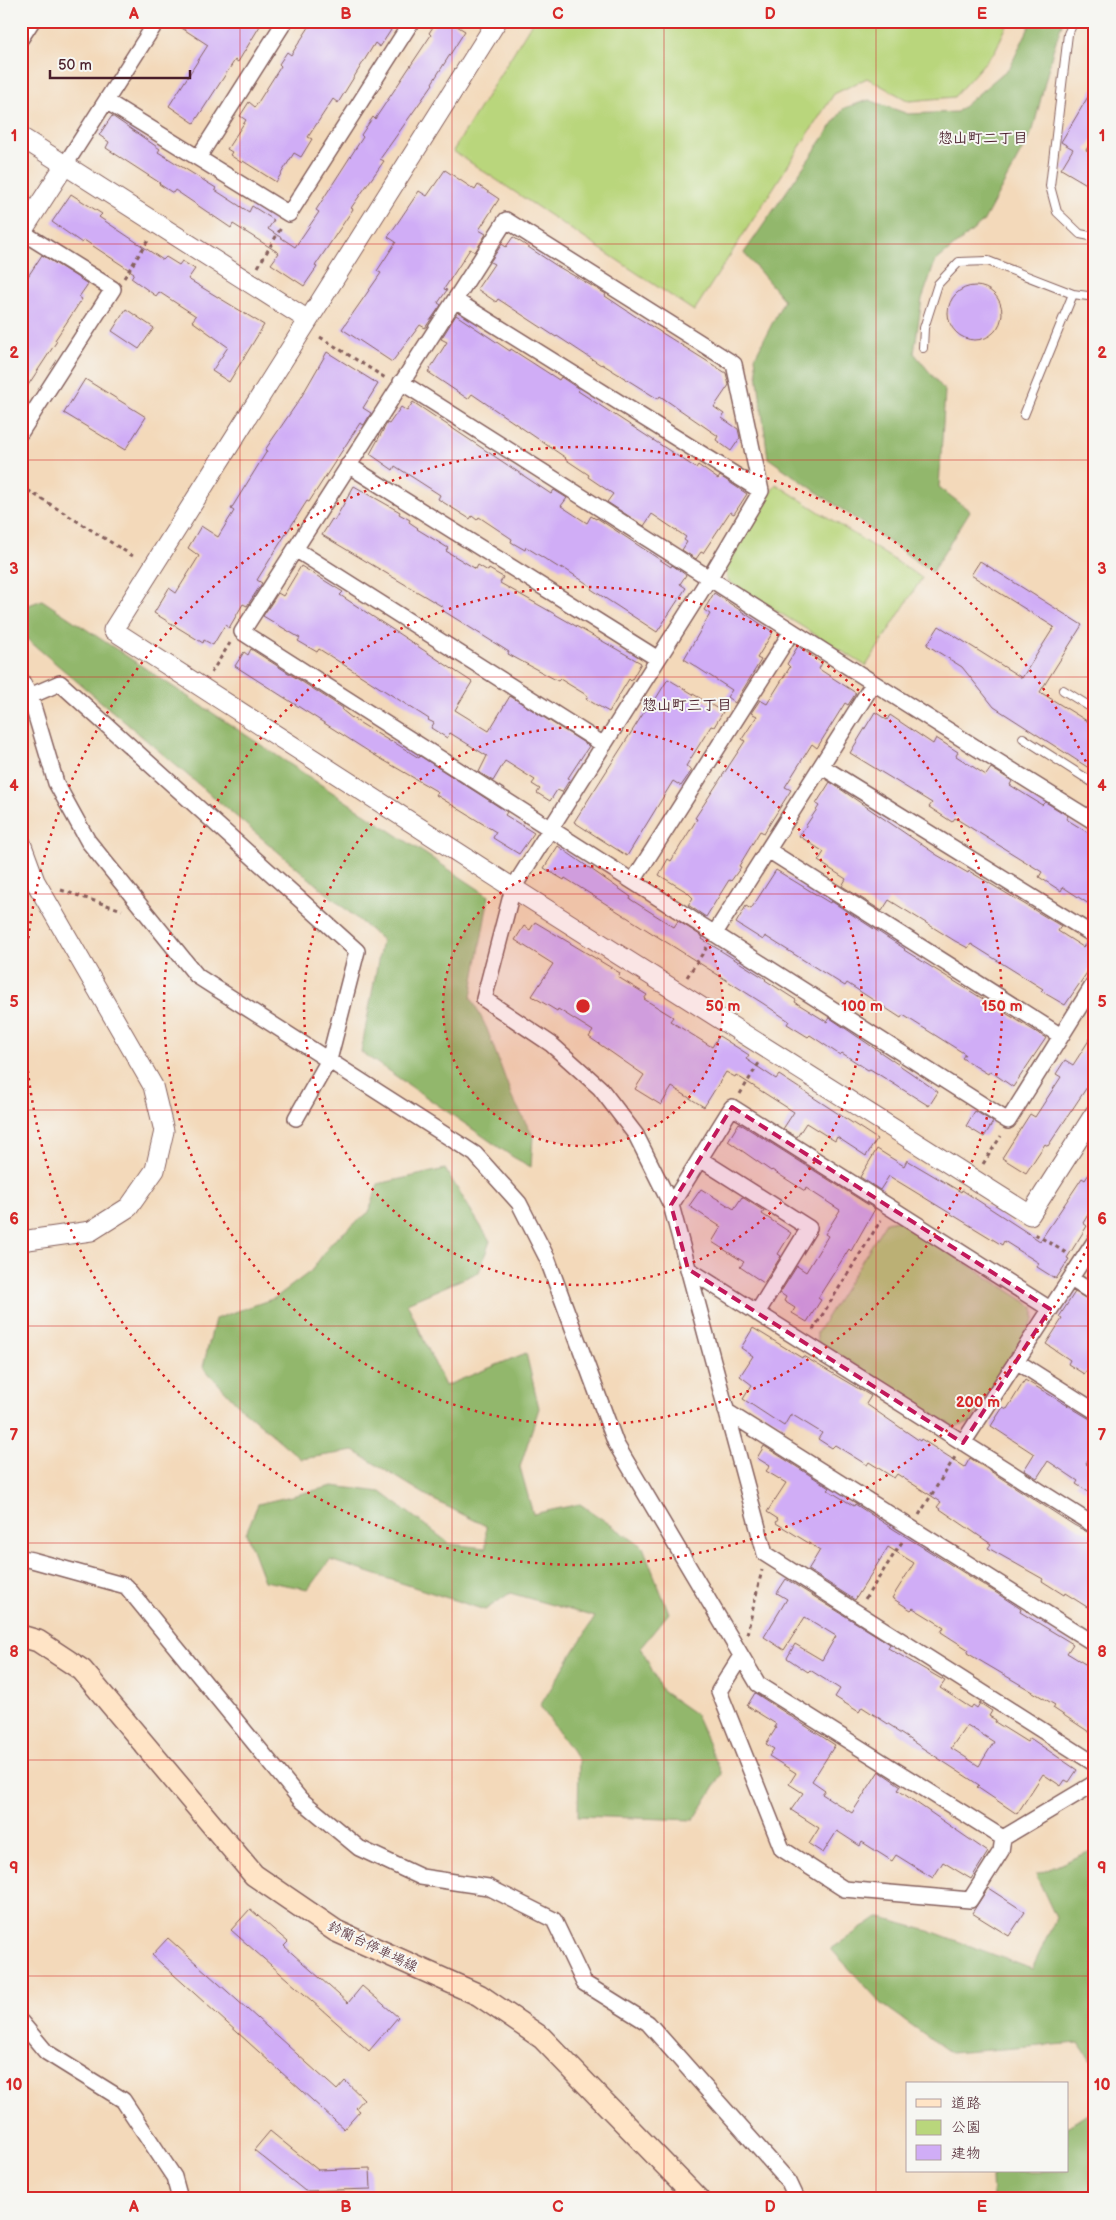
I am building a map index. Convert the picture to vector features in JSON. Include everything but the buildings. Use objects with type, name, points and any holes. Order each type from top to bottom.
[{"type":"main road","name":"鈴蘭台停車場線","points":[[21,1636],[38,1641],[82,1670],[254,1875],[336,1932],[479,1995],[542,2038],[698,2199]]},
{"type":"street","points":[[21,38],[32,21]]},
{"type":"street","points":[[21,432],[113,289],[22,232],[156,21]]},
{"type":"street","points":[[198,158],[285,21]]},
{"type":"street","points":[[106,101],[289,214],[412,21]]},
{"type":"street","points":[[497,21],[113,630],[513,888],[1030,1215],[1095,1113]]},
{"type":"street","points":[[21,137],[308,320]]},
{"type":"street","points":[[1095,982],[1008,1121],[716,933],[551,829],[242,632],[506,220],[734,364],[761,491],[710,577],[551,829],[513,888],[484,999],[551,1044],[600,1088],[636,1135],[671,1205],[765,1554],[1095,1764]]},
{"type":"street","points":[[455,300],[761,491]]},
{"type":"street","points":[[401,382],[710,577],[873,684],[1095,822]]},
{"type":"street","points":[[348,465],[658,660]]},
{"type":"street","points":[[295,549],[604,745]]},
{"type":"street","points":[[633,881],[792,631]]},
{"type":"street","points":[[21,680],[30,696],[56,783],[88,840],[197,976],[475,1154],[519,1203],[547,1258],[616,1444],[758,1684],[1003,1838]]},
{"type":"street","points":[[30,696],[60,683],[358,951],[329,1060],[296,1118]]},
{"type":"street","points":[[716,933],[873,684]]},
{"type":"street","points":[[821,766],[1095,936]]},
{"type":"street","points":[[21,843],[35,881],[153,1086],[164,1131],[155,1170],[129,1207],[90,1231],[21,1241]]},
{"type":"street","points":[[768,850],[1061,1036]]},
{"type":"street","points":[[671,1205],[732,1107],[1050,1309]]},
{"type":"street","points":[[700,1159],[809,1228],[757,1313]]},
{"type":"street","points":[[964,1443],[1095,1241]]},
{"type":"street","points":[[688,1269],[1095,1526]]},
{"type":"street","points":[[1071,1279],[1095,1294]]},
{"type":"street","points":[[1016,1361],[1095,1411]]},
{"type":"street","points":[[726,1412],[1095,1644]]},
{"type":"street","points":[[21,1558],[126,1586],[300,1799],[359,1848],[421,1877],[488,1887],[554,1920],[584,1984],[648,2024],[789,2182],[798,2199]]},
{"type":"street","points":[[740,1656],[719,1691],[782,1849],[844,1889],[970,1900],[1001,1851],[1003,1838]]},
{"type":"street","points":[[1003,1838],[1095,1783]]},
{"type":"street","points":[[21,2022],[46,2052],[123,2100],[174,2177],[180,2199]]},
{"type":"lane","points":[[1074,21],[1068,34],[1050,186],[1057,212],[1080,234],[1095,237]]},
{"type":"lane","points":[[923,348],[924,328],[938,284],[959,262],[988,261],[1073,294],[1095,297]]},
{"type":"lane","points":[[1024,415],[1073,294]]},
{"type":"lane","points":[[1063,690],[1095,710]]},
{"type":"lane","points":[[1023,738],[1095,784]]},
{"type":"path","points":[[256,270],[289,214]]},
{"type":"path","points":[[113,289],[120,284],[149,238]]},
{"type":"path","points":[[308,320],[320,337],[386,378],[401,382]]},
{"type":"path","points":[[21,486],[136,558]]},
{"type":"path","points":[[210,675],[232,640],[242,632]]},
{"type":"path","points":[[35,881],[151,920]]},
{"type":"path","points":[[686,980],[716,933]]},
{"type":"path","points":[[732,1107],[768,1049]]},
{"type":"path","points":[[982,1165],[1007,1128],[1008,1121]]},
{"type":"path","points":[[805,1343],[889,1206]]},
{"type":"path","points":[[1035,1234],[1081,1262]]},
{"type":"path","points":[[740,1656],[765,1554]]},
{"type":"highlighted area","points":[[732,1107],[1050,1309],[963,1443],[688,1269],[671,1205]]},
{"type":"green space","points":[[533,21],[1009,21],[995,51],[954,97],[909,101],[867,78],[834,94],[694,311],[453,151]]},
{"type":"green space","points":[[1032,21],[1063,21],[1053,50],[1033,130],[983,222],[935,262],[922,299],[914,353],[945,391],[939,487],[970,511],[932,572],[768,458],[755,357],[784,300],[744,253],[844,108],[869,100],[908,114],[957,112],[1010,67]]},
{"type":"green space","points":[[776,484],[922,578],[866,666],[728,581],[725,566]]},
{"type":"green space","points":[[42,600],[489,896],[471,997],[487,1029],[512,1097],[533,1136],[531,1167],[513,1157],[361,1052],[382,940],[21,634],[21,608]]},
{"type":"green space","points":[[445,1169],[490,1241],[479,1272],[407,1303],[445,1386],[526,1353],[539,1408],[520,1467],[533,1514],[580,1504],[643,1547],[669,1613],[641,1647],[662,1691],[695,1714],[722,1774],[694,1820],[578,1816],[579,1761],[540,1706],[595,1617],[510,1593],[485,1610],[330,1560],[308,1589],[264,1581],[246,1533],[258,1504],[333,1486],[381,1492],[450,1544],[486,1548],[486,1526],[434,1500],[354,1451],[301,1459],[240,1407],[203,1367],[215,1319],[275,1298],[311,1271],[332,1242],[369,1212],[378,1184]]},
{"type":"green space","points":[[898,1220],[1034,1307],[1034,1320],[970,1423],[954,1427],[817,1341],[817,1333],[886,1222]]},
{"type":"green space","points":[[1095,1849],[1095,2067],[1079,2043],[951,2053],[882,2004],[831,1949],[878,1917],[936,1933],[1032,1969],[1056,1918],[1036,1875]]},
{"type":"green space","points":[[1095,2109],[1095,2199],[993,2199],[992,2177],[1000,2172],[1068,2172],[1068,2126]]},
{"type":"district","name":"惣山町二丁目","points":[[983,138]]},
{"type":"district","name":"惣山町三丁目","points":[[687,705]]}]
